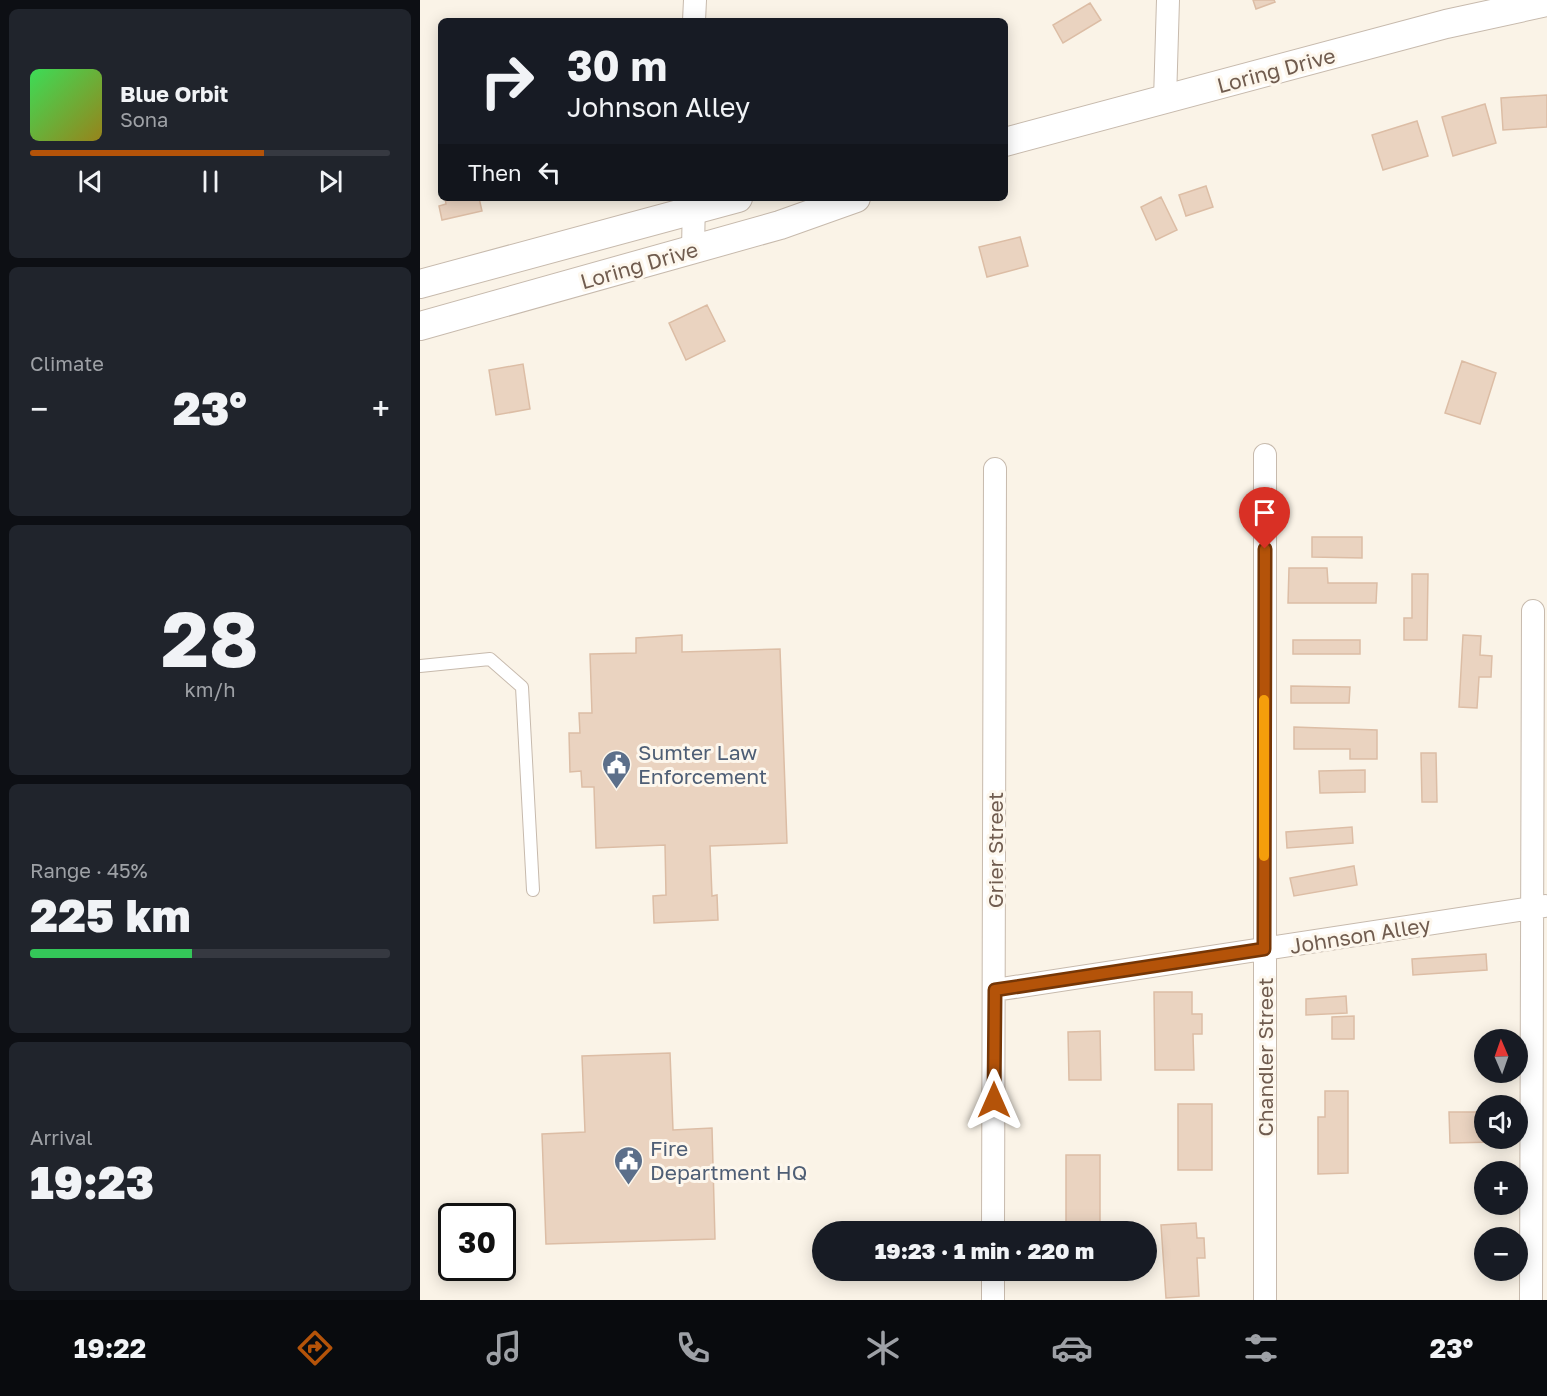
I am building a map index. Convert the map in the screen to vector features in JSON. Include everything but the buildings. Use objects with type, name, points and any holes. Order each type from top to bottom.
[{"type":"street","points":[[694,0],[694,18]]},
{"type":"street","points":[[1165,100],[1168,0]]},
{"type":"street","name":"Loring Drive","points":[[1008,141],[1446,24],[1547,2]]},
{"type":"street","name":"Loring Drive","points":[[420,284],[693,204],[716,201]]},
{"type":"street","name":"Loring Drive","points":[[420,326],[780,225],[848,201]]},
{"type":"street","points":[[693,204],[693,250]]},
{"type":"street","name":"Chandler Street","points":[[1265,455],[1265,1300]]},
{"type":"street","name":"Grier Street","points":[[993,1221],[995,469]]},
{"type":"street","points":[[1531,1300],[1539,907],[1533,611]]},
{"type":"street","name":"Johnson Alley","points":[[995,990],[1539,907]]},
{"type":"street","points":[[993,1281],[993,1300]]},
{"type":"lane","points":[[420,666],[490,658],[522,687],[533,890]]},
{"type":"slow traffic","points":[[1264,700],[1264,856]]},
{"type":"place","name":"Sumter Law Enforcement","points":[[617,790]]},
{"type":"place","name":"Fire Department HQ","points":[[629,1186]]},
{"type":"route","points":[[994,1100],[995,990],[1264,949],[1265,549]]}]
